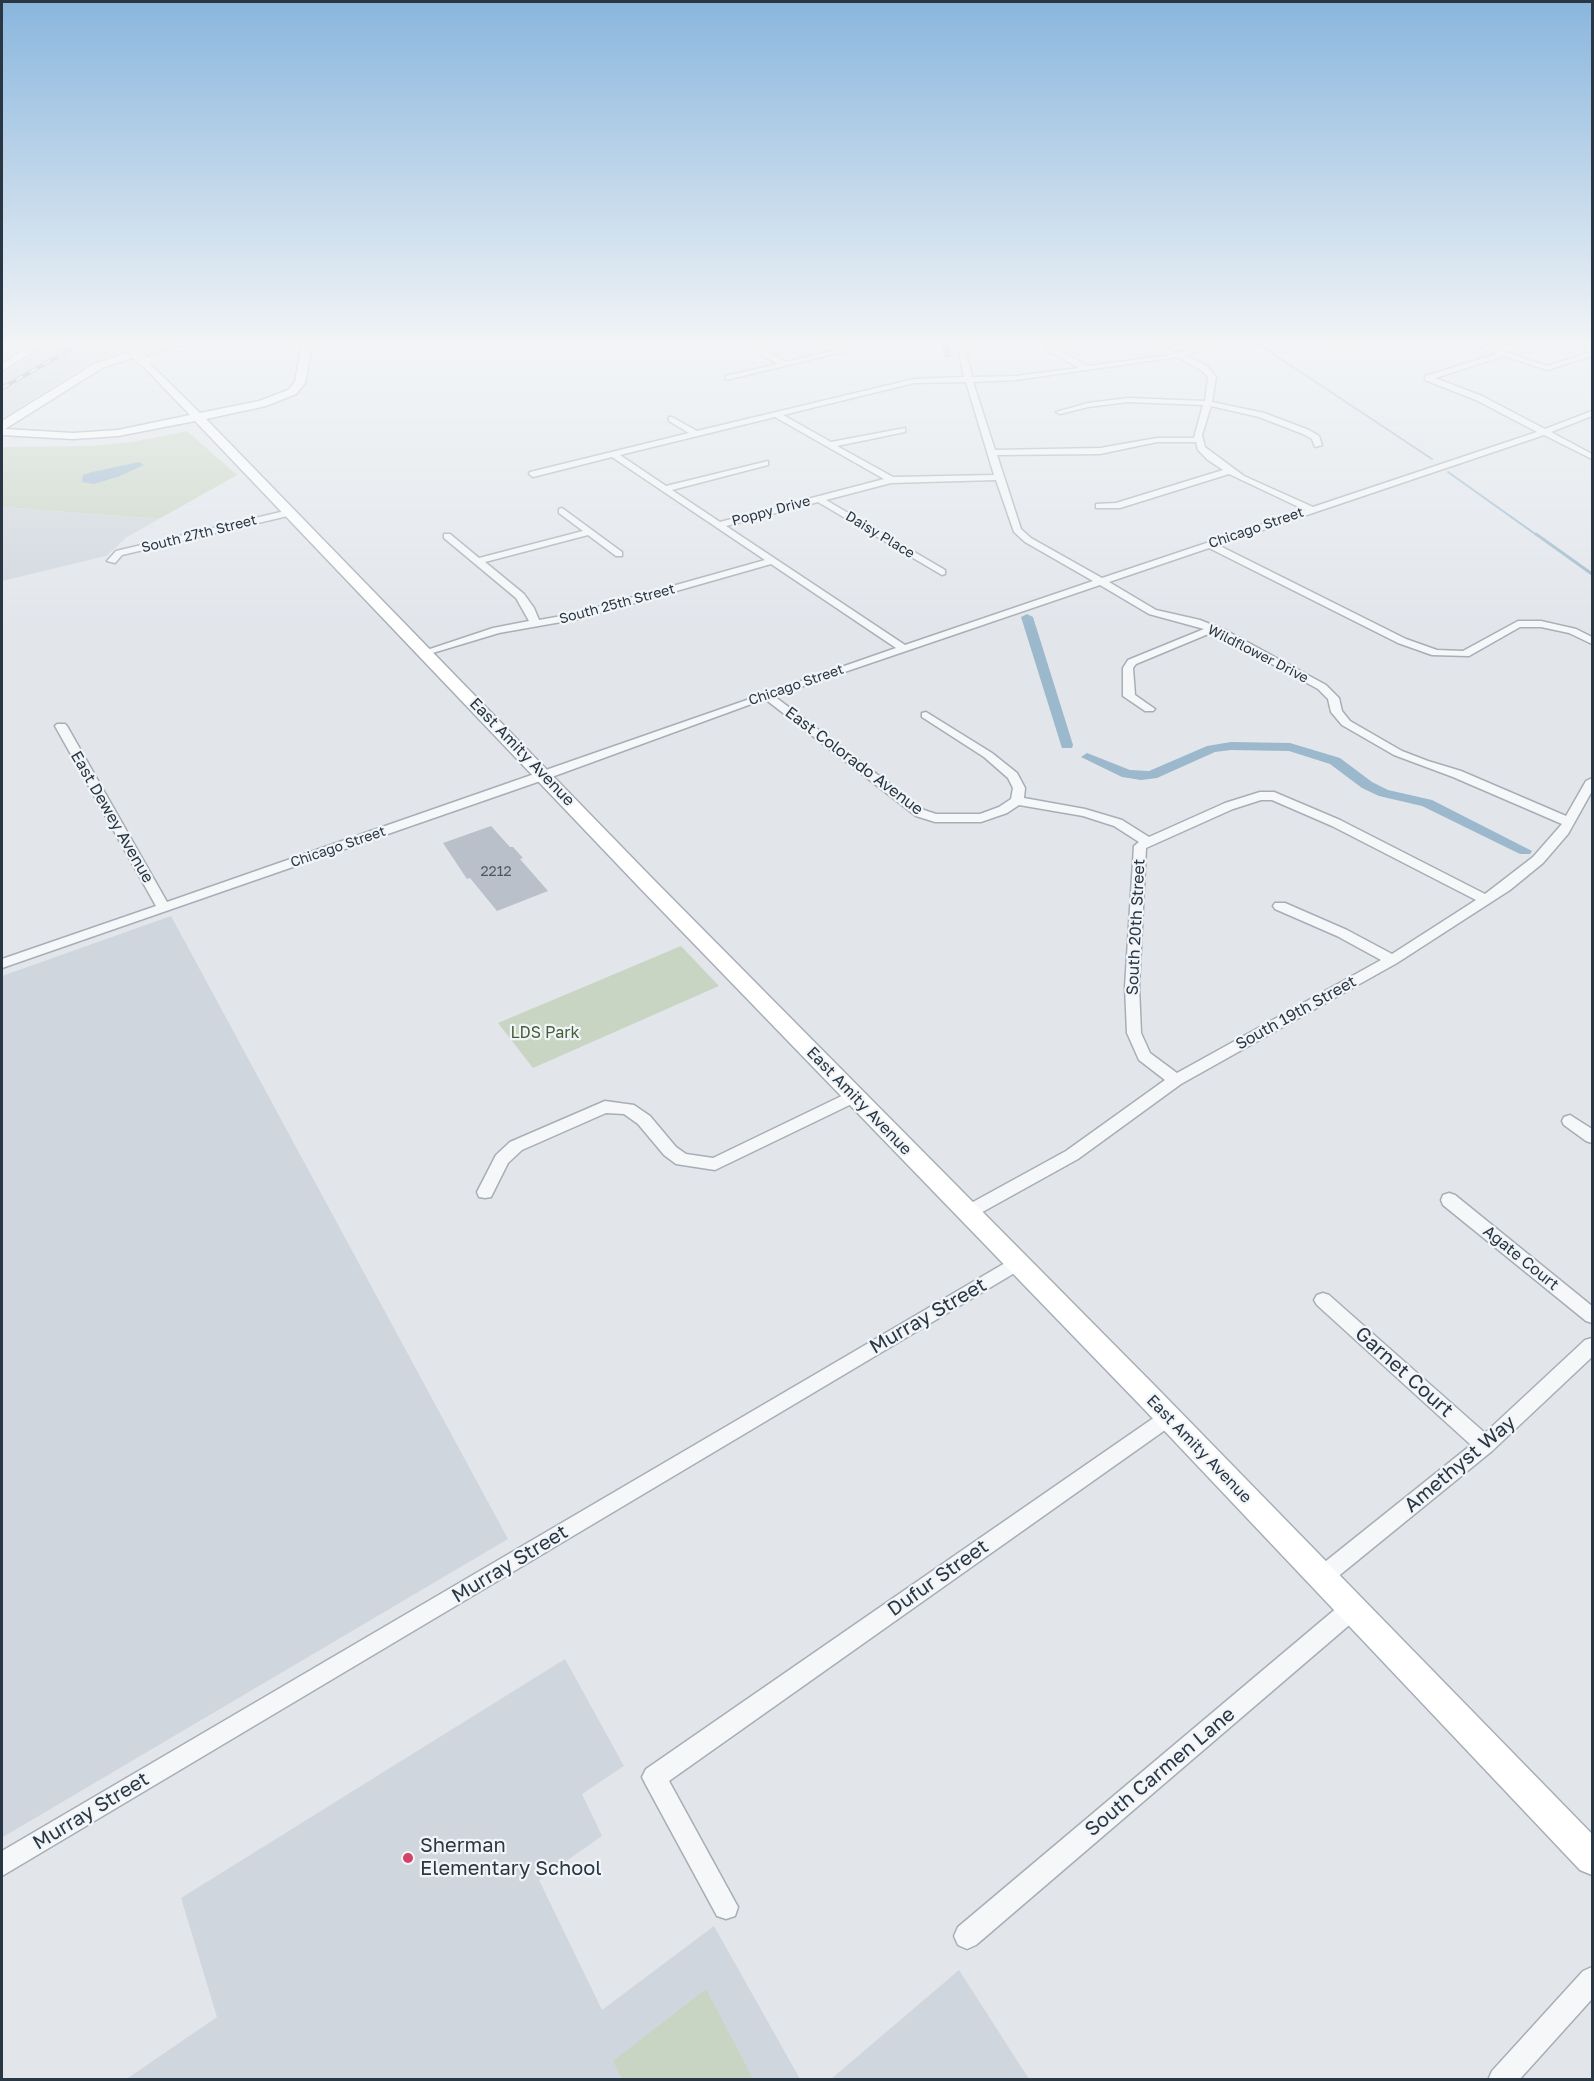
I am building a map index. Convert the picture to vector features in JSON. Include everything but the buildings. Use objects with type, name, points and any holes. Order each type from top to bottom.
[{"type":"main road","name":"East Amity Avenue","points":[[220,440],[854,1096],[1323,1576],[1593,1858]]},
{"type":"street","points":[[533,474],[671,440]]},
{"type":"street","points":[[822,440],[891,480]]},
{"type":"street","points":[[831,445],[854,440]]},
{"type":"street","name":"Wildflower Drive","points":[[988,440],[1017,530],[1028,540],[1153,612],[1212,629],[1322,687],[1334,698],[1337,712],[1346,723],[1398,753],[1456,774],[1569,822]]},
{"type":"street","points":[[992,453],[1100,451],[1156,440]]},
{"type":"street","points":[[1200,440],[1201,448],[1229,471],[1310,510]]},
{"type":"street","points":[[1317,440],[1318,445]]},
{"type":"street","name":"Chicago Street","points":[[2,964],[545,775],[766,695],[1514,440]]},
{"type":"street","points":[[1562,440],[1593,457]]},
{"type":"street","points":[[614,454],[903,648]]},
{"type":"street","points":[[665,489],[765,463]]},
{"type":"street","points":[[1099,506],[1117,506],[1229,471]]},
{"type":"street","name":"Poppy Drive","points":[[719,525],[891,480],[1000,477]]},
{"type":"street","name":"Daisy Place","points":[[819,499],[942,572]]},
{"type":"street","points":[[562,511],[619,554]]},
{"type":"street","name":"South 27th Street","points":[[112,561],[120,554],[289,513]]},
{"type":"street","points":[[478,561],[590,532]]},
{"type":"street","points":[[447,536],[520,597],[529,608],[535,623]]},
{"type":"street","points":[[1209,544],[1402,641],[1436,653],[1465,654],[1518,624],[1541,624],[1562,628],[1593,641]]},
{"type":"street","name":"South 25th Street","points":[[426,652],[497,630],[574,616],[773,561]]},
{"type":"street","points":[[1149,710],[1129,696],[1128,669],[1132,662],[1182,644],[1212,629]]},
{"type":"street","name":"East Colorado Avenue","points":[[766,695],[920,813],[935,818],[981,818],[1003,810],[1017,801]]},
{"type":"street","points":[[926,715],[988,755],[1013,776],[1019,788],[1017,801],[1085,813],[1118,823],[1148,842]]},
{"type":"street","name":"East Dewey Avenue","points":[[61,726],[164,908]]},
{"type":"street","name":"South 19th Street","points":[[968,1213],[1072,1155],[1176,1080],[1392,960],[1505,887],[1538,860],[1569,822],[1593,781]]},
{"type":"street","name":"South 20th Street","points":[[1176,1080],[1144,1056],[1134,1033],[1132,987],[1140,846],[1229,806],[1260,796],[1274,796],[1336,823],[1485,899]]},
{"type":"street","points":[[1280,906],[1342,933],[1392,960]]},
{"type":"street","points":[[485,1192],[502,1159],[516,1146],[605,1107],[628,1109],[644,1120],[670,1151],[682,1160],[715,1164],[854,1096]]},
{"type":"street","points":[[1570,1121],[1593,1137]]},
{"type":"street","name":"Agate Court","points":[[1449,1200],[1593,1316]]},
{"type":"street","name":"Murray Street","points":[[2,1864],[1017,1263]]},
{"type":"street","name":"Garnet Court","points":[[1323,1300],[1485,1445]]},
{"type":"street","name":"Amethyst Way","points":[[1323,1576],[1485,1445],[1593,1346]]},
{"type":"street","name":"Dufur Street","points":[[726,1907],[654,1777],[1168,1417]]},
{"type":"street","name":"South Carmen Lane","points":[[967,1936],[1353,1608]]},
{"type":"street","points":[[1501,2079],[1593,1980]]},
{"type":"shaded area","points":[[2,507],[159,519],[127,537],[106,556],[2,581]]},
{"type":"shaded area","points":[[171,916],[508,1539],[3,1837],[2,976]]},
{"type":"shaded area","name":"Sherman Elementary School","points":[[565,1659],[624,1766],[582,1794],[602,1836],[539,1880],[602,2010],[714,1926],[800,2079],[125,2080],[217,2017],[181,1898]]},
{"type":"shaded area","points":[[959,1970],[1029,2079],[831,2079]]},
{"type":"green space","points":[[197,440],[237,475],[159,519],[2,507],[2,447],[90,446]]},
{"type":"green space","name":"LDS Park","points":[[681,946],[719,986],[533,1068],[498,1023]]},
{"type":"green space","points":[[706,1989],[753,2079],[622,2079],[613,2061]]},
{"type":"water","points":[[139,462],[144,465],[120,476],[94,484],[82,482],[83,475]]},
{"type":"waterway","points":[[1404,440],[1432,459]]},
{"type":"waterway","points":[[1448,472],[1538,536]]},
{"type":"waterway","points":[[1536,534],[1592,574]]},
{"type":"waterway","points":[[1027,617],[1067,745]]},
{"type":"waterway","points":[[1087,757],[1127,774],[1141,776],[1152,775],[1212,749],[1231,746],[1290,747],[1335,761],[1367,785],[1384,793],[1427,803],[1525,851]]},
{"type":"place","name":"Sherman Elementary School","points":[[408,1858]]}]
